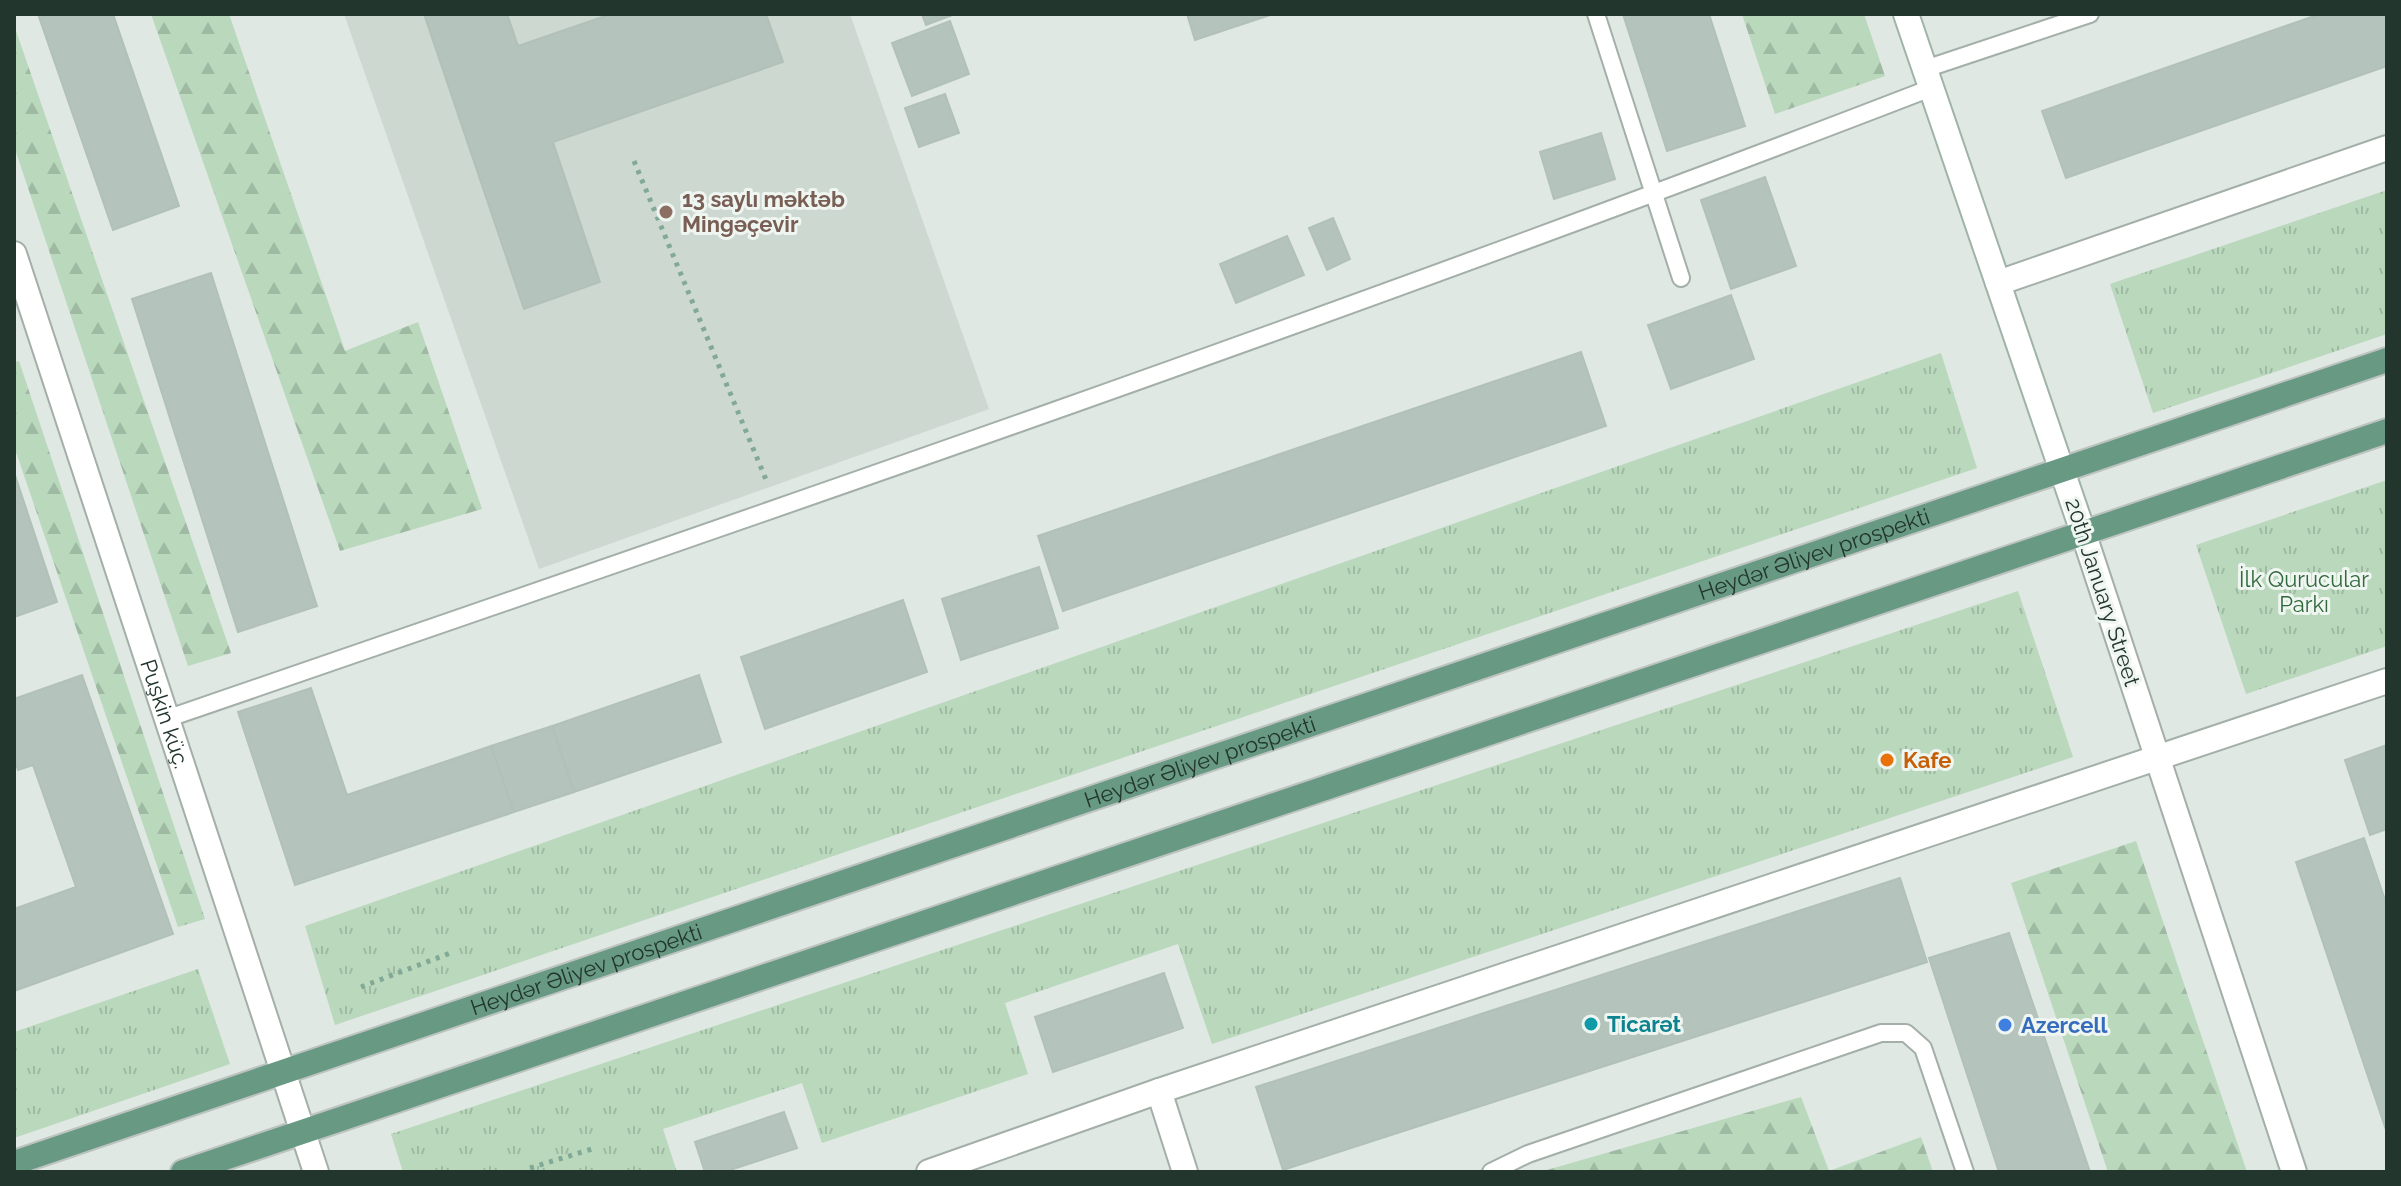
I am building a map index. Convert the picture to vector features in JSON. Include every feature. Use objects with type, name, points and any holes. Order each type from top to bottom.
[{"type":"main road","name":"Heydər Əliyev prospekti","points":[[14,1163],[2387,360]]},
{"type":"main road","points":[[183,1172],[2387,431]]},
{"type":"street","name":"20th January Street","points":[[1906,14],[2084,535],[2294,1172]]},
{"type":"street","points":[[1998,283],[2387,148]]},
{"type":"street","name":"Puşkin küç.","points":[[14,254],[21,299],[166,719],[316,1172]]},
{"type":"street","points":[[929,1172],[1159,1091],[2158,760],[2387,681]]},
{"type":"street","points":[[1159,1091],[1185,1172]]},
{"type":"lane","points":[[1596,14],[1681,278]]},
{"type":"lane","points":[[166,719],[778,509],[1654,195],[2090,14]]},
{"type":"lane","points":[[1491,1172],[1528,1154],[1881,1033],[1906,1033],[1923,1048],[1965,1172]]},
{"type":"path","points":[[634,161],[778,509]]},
{"type":"path","points":[[361,987],[453,952]]},
{"type":"path","points":[[530,1168],[592,1149]]},
{"type":"shaded area","name":"13 saylı məktəb Mingəçevir","points":[[344,14],[850,14],[989,409],[539,569]]},
{"type":"green space","points":[[151,14],[229,14],[345,351],[418,322],[482,509],[340,551]]},
{"type":"green space","points":[[1742,14],[1864,14],[1885,76],[1775,114]]},
{"type":"green space","points":[[14,25],[231,653],[188,666],[14,146]]},
{"type":"green space","points":[[2387,190],[2387,334],[2153,413],[2110,284]]},
{"type":"green space","points":[[1941,353],[1977,468],[335,1025],[305,926]]},
{"type":"green space","points":[[19,361],[205,919],[178,927],[14,446],[14,362]]},
{"type":"green space","name":"İlk Qurucular Parkı","points":[[2387,480],[2387,646],[2246,694],[2196,545]]},
{"type":"green space","points":[[2018,591],[2073,757],[1212,1044],[1178,944],[1005,1003],[1028,1074],[822,1143],[802,1083],[663,1129],[677,1172],[403,1172],[391,1134]]},
{"type":"green space","points":[[2136,841],[2247,1172],[2108,1172],[2011,883]]},
{"type":"green space","points":[[198,969],[230,1064],[14,1138],[14,1032]]},
{"type":"green space","points":[[1801,1097],[1829,1171],[1921,1137],[1933,1172],[1540,1172]]},
{"type":"building","points":[[38,14],[113,14],[179,206],[113,230]]},
{"type":"building","points":[[424,14],[507,14],[518,46],[611,14],[766,14],[783,62],[553,142],[600,282],[524,309]]},
{"type":"building","points":[[922,14],[955,14],[926,25]]},
{"type":"building","points":[[1187,14],[1273,14],[1195,40]]},
{"type":"building","points":[[1623,14],[1709,14],[1745,126],[1667,151]]},
{"type":"building","points":[[2320,14],[2387,14],[2387,66],[2066,178],[2042,111]]},
{"type":"building","points":[[950,21],[969,74],[912,96],[892,43]]},
{"type":"building","points":[[945,94],[959,133],[919,147],[905,108]]},
{"type":"building","points":[[1601,133],[1615,179],[1554,199],[1540,152]]},
{"type":"building","points":[[1765,177],[1796,266],[1731,289],[1701,200]]},
{"type":"building","points":[[1333,218],[1350,259],[1327,270],[1309,228]]},
{"type":"building","points":[[1287,236],[1304,275],[1236,303],[1220,264]]},
{"type":"building","points":[[211,273],[317,606],[238,632],[132,299]]},
{"type":"building","points":[[1731,295],[1754,359],[1671,389],[1648,325]]},
{"type":"building","points":[[1581,352],[1606,426],[1063,611],[1038,536]]},
{"type":"building","points":[[14,472],[57,602],[14,617]]},
{"type":"building","points":[[1039,567],[1058,628],[961,660],[942,599]]},
{"type":"building","points":[[903,600],[927,672],[765,729],[741,657]]},
{"type":"building","points":[[82,675],[173,934],[14,991],[14,909],[76,887],[33,765],[18,770],[14,758],[14,699]]},
{"type":"building","points":[[699,675],[721,742],[574,792],[552,726]]},
{"type":"building","points":[[311,688],[347,795],[491,746],[514,812],[295,885],[238,712]]},
{"type":"building","points":[[552,726],[574,792],[514,812],[491,746]]},
{"type":"building","points":[[2387,745],[2387,829],[2370,835],[2345,760]]},
{"type":"building","points":[[2364,838],[2387,906],[2387,1133],[2296,862]]},
{"type":"building","name":"Ticarət","points":[[1900,878],[1927,962],[1283,1170],[1256,1087]]},
{"type":"building","points":[[2009,933],[2090,1172],[1999,1172],[1929,958]]},
{"type":"building","points":[[1164,973],[1183,1028],[1053,1072],[1035,1017]]},
{"type":"building","points":[[784,1112],[797,1148],[724,1172],[705,1172],[695,1142]]},
{"type":"place","name":"13 saylı məktəb Mingəçevir","points":[[666,212]]},
{"type":"place","name":"Kafe","points":[[1887,760]]},
{"type":"place","name":"Ticarət","points":[[1591,1024]]},
{"type":"place","name":"Azercell","points":[[2005,1025]]}]
